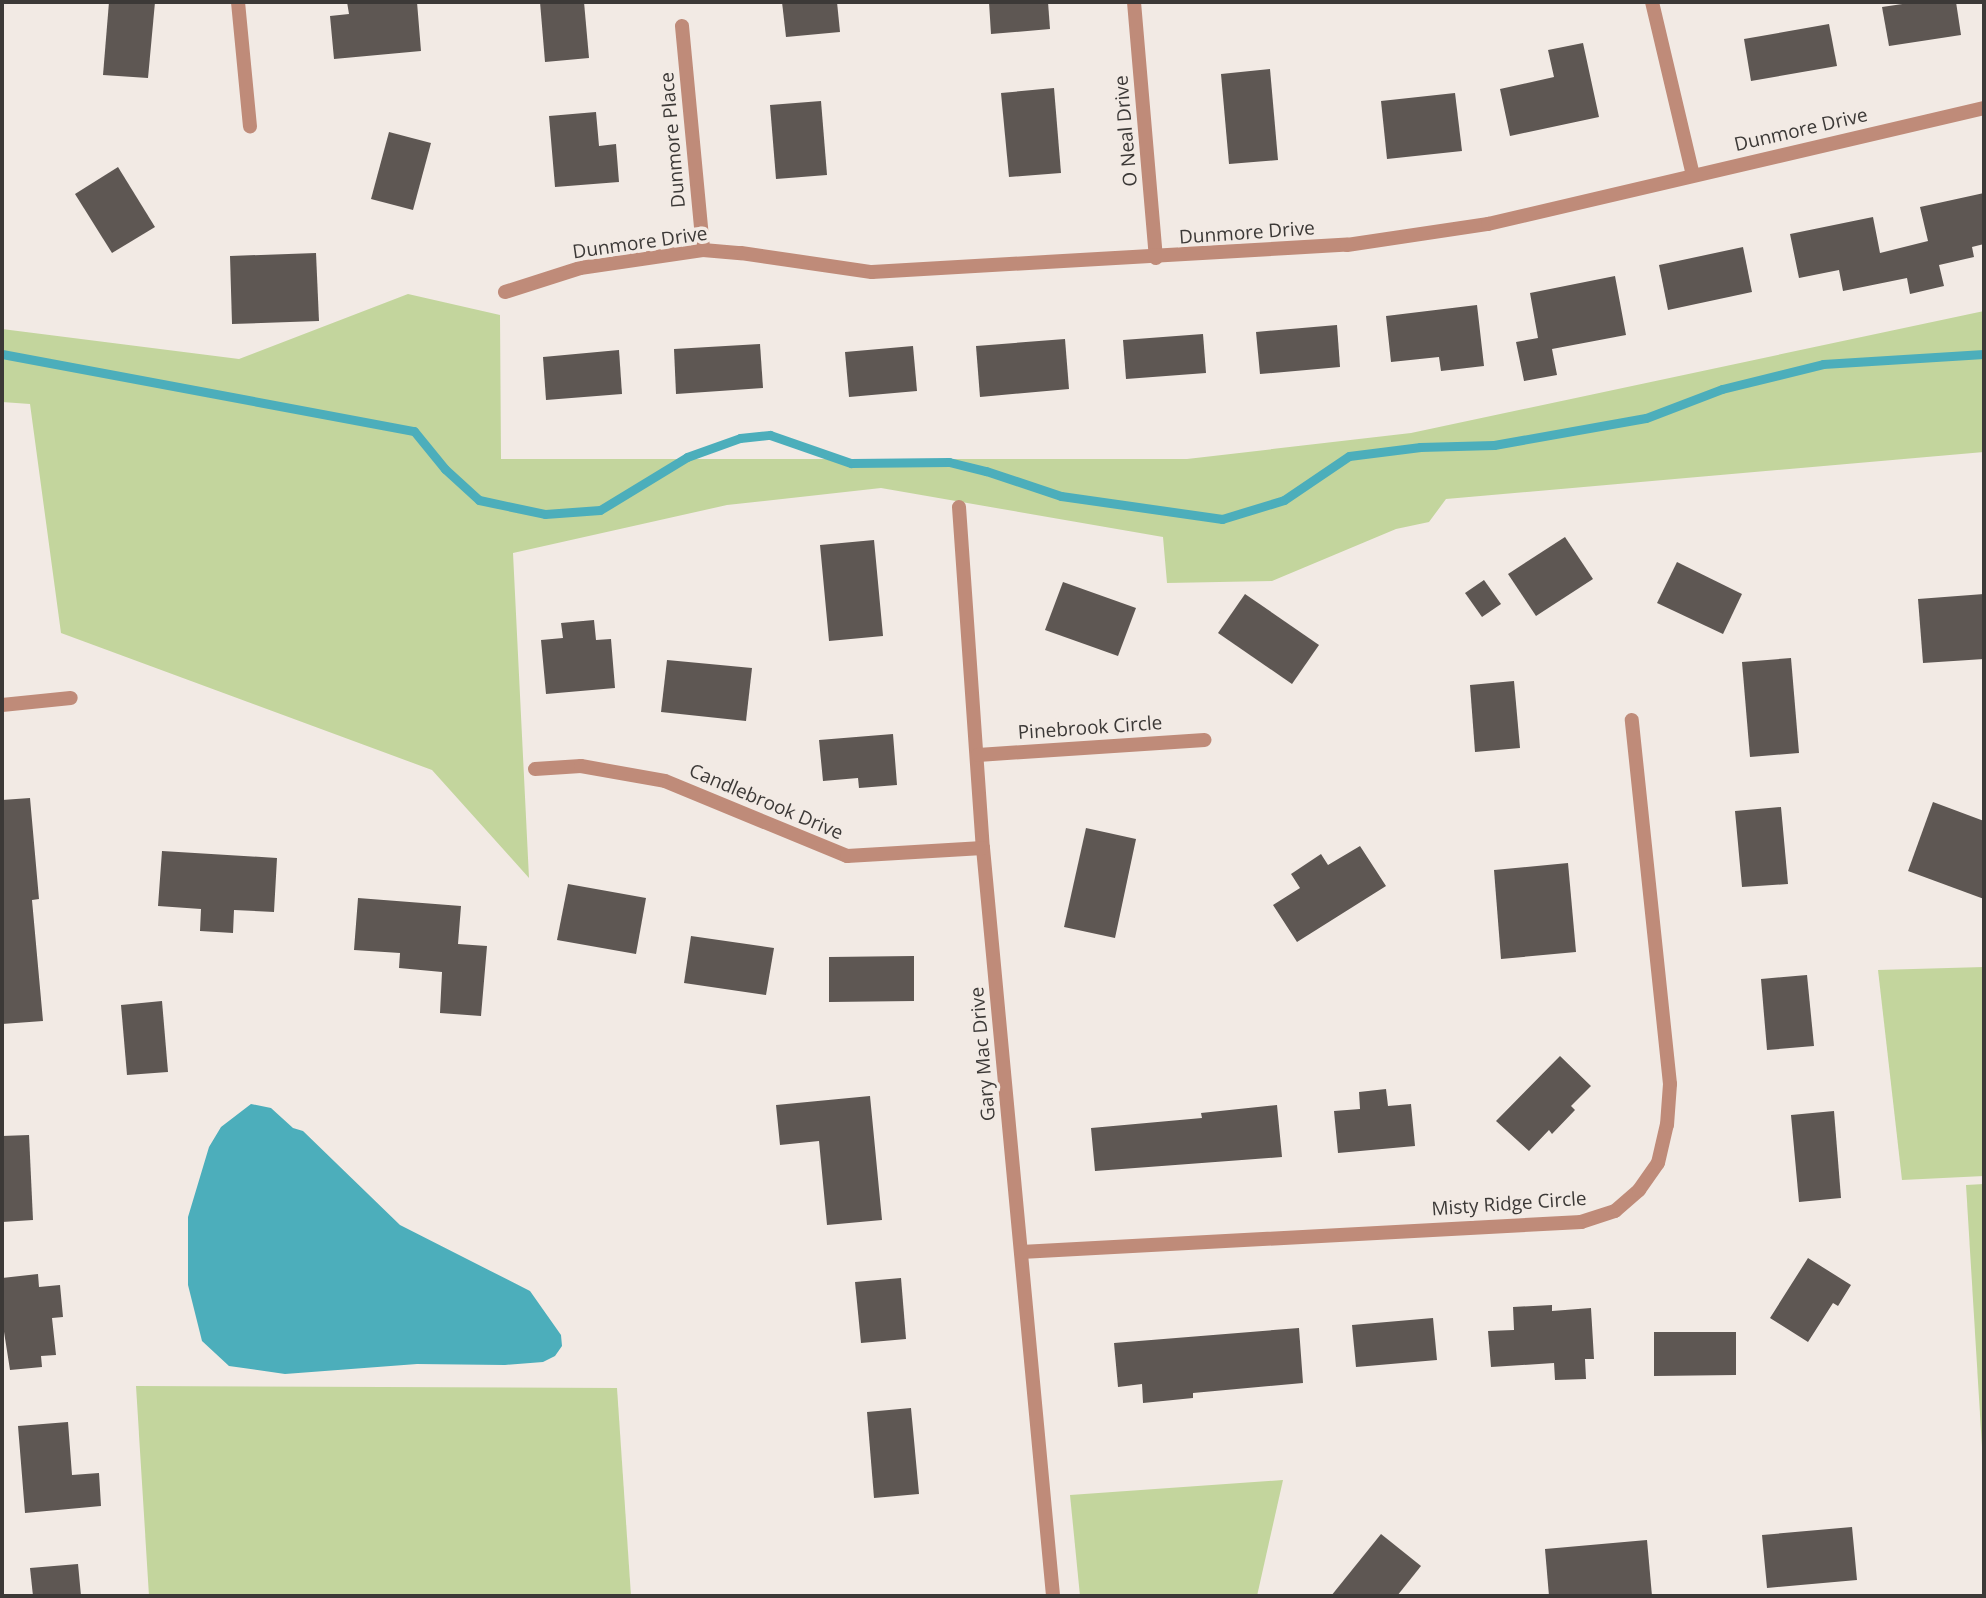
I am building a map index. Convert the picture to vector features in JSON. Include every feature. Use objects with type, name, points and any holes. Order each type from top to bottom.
[{"type":"street","points":[[238,2],[250,126]]},
{"type":"street","name":"O Neal Drive","points":[[1134,2],[1156,258]]},
{"type":"street","points":[[1652,2],[1693,175]]},
{"type":"street","name":"Dunmore Place","points":[[682,26],[703,250]]},
{"type":"street","name":"Dunmore Drive","points":[[505,292],[580,268],[703,250],[872,272],[1156,258],[1347,245],[1462,228],[1984,108]]},
{"type":"street","name":"Gary Mac Drive","points":[[959,507],[983,848],[1053,1596]]},
{"type":"street","points":[[2,705],[71,698]]},
{"type":"street","name":"Misty Ridge Circle","points":[[1021,1252],[1581,1222],[1615,1211],[1639,1190],[1658,1163],[1667,1125],[1670,1084],[1632,720]]},
{"type":"street","name":"Pinebrook Circle","points":[[978,755],[1205,740]]},
{"type":"street","name":"Candlebrook Drive","points":[[535,769],[581,766],[665,781],[847,856],[983,848]]},
{"type":"green space","points":[[408,294],[500,315],[501,459],[1187,459],[1411,433],[1984,311],[1984,452],[1446,499],[1429,522],[1396,529],[1272,581],[1167,583],[1163,537],[881,488],[727,505],[513,553],[529,878],[432,770],[61,633],[30,404],[2,402],[2,329],[239,359]]},
{"type":"green space","points":[[1984,967],[1984,1176],[1902,1180],[1878,970]]},
{"type":"green space","points":[[1984,1184],[1984,1480],[1966,1185]]},
{"type":"green space","points":[[136,1386],[617,1388],[631,1596],[149,1596]]},
{"type":"green space","points":[[1283,1480],[1257,1596],[1080,1596],[1070,1495]]},
{"type":"water","points":[[251,1104],[271,1108],[293,1128],[303,1131],[400,1225],[530,1291],[561,1335],[562,1346],[555,1356],[543,1362],[505,1365],[417,1364],[285,1374],[229,1366],[202,1341],[188,1285],[188,1217],[209,1147],[221,1127]]},
{"type":"building","points":[[109,2],[155,2],[148,78],[103,75]]},
{"type":"building","points":[[347,2],[417,2],[421,51],[334,59],[330,16],[349,14]]},
{"type":"building","points":[[540,2],[584,2],[589,58],[545,62]]},
{"type":"building","points":[[782,2],[837,2],[840,32],[786,37]]},
{"type":"building","points":[[989,2],[1048,2],[1050,29],[991,34]]},
{"type":"building","points":[[1916,2],[1956,2],[1961,35],[1889,46],[1882,7]]},
{"type":"building","points":[[1829,24],[1837,66],[1751,81],[1744,39]]},
{"type":"building","points":[[1583,43],[1599,117],[1510,136],[1500,89],[1554,77],[1548,50]]},
{"type":"building","points":[[1270,69],[1278,160],[1229,164],[1221,74]]},
{"type":"building","points":[[1054,88],[1061,173],[1009,177],[1001,93]]},
{"type":"building","points":[[1455,93],[1462,151],[1387,159],[1381,101]]},
{"type":"building","points":[[821,101],[827,175],[776,179],[770,105]]},
{"type":"building","points":[[596,112],[599,146],[616,144],[619,182],[555,187],[549,116]]},
{"type":"building","points":[[389,132],[431,143],[413,210],[371,199]]},
{"type":"building","points":[[118,167],[155,227],[112,253],[75,194]]},
{"type":"building","points":[[1984,193],[1984,244],[1972,247],[1974,257],[1939,265],[1944,286],[1910,294],[1907,278],[1843,291],[1839,270],[1799,278],[1790,234],[1873,217],[1880,253],[1928,241],[1920,207]]},
{"type":"building","points":[[1743,247],[1752,292],[1668,310],[1659,265]]},
{"type":"building","points":[[316,253],[319,321],[232,324],[230,256]]},
{"type":"building","points":[[1615,276],[1626,335],[1552,349],[1557,375],[1524,381],[1516,342],[1538,338],[1530,293]]},
{"type":"building","points":[[1477,305],[1484,366],[1441,371],[1439,357],[1391,362],[1386,316]]},
{"type":"building","points":[[1337,325],[1340,367],[1260,374],[1256,332]]},
{"type":"building","points":[[1203,334],[1206,373],[1126,379],[1123,340]]},
{"type":"building","points":[[1065,339],[1069,389],[980,397],[976,346]]},
{"type":"building","points":[[760,344],[763,388],[676,394],[674,349]]},
{"type":"building","points":[[913,346],[917,391],[849,397],[845,352]]},
{"type":"building","points":[[619,350],[622,394],[546,400],[543,357]]},
{"type":"building","points":[[1565,537],[1593,579],[1536,616],[1508,574]]},
{"type":"building","points":[[874,540],[883,636],[829,641],[820,545]]},
{"type":"building","points":[[1677,562],[1742,594],[1723,634],[1657,603]]},
{"type":"building","points":[[1484,580],[1501,604],[1482,617],[1465,593]]},
{"type":"building","points":[[1063,582],[1136,608],[1118,656],[1045,630]]},
{"type":"building","points":[[1245,594],[1319,645],[1292,684],[1218,633]]},
{"type":"building","points":[[1984,594],[1984,659],[1923,663],[1918,599]]},
{"type":"building","points":[[594,620],[596,640],[611,639],[615,688],[546,694],[541,640],[563,638],[561,623]]},
{"type":"building","points":[[1791,658],[1799,753],[1750,757],[1742,662]]},
{"type":"building","points":[[667,660],[752,668],[746,721],[661,712]]},
{"type":"building","points":[[1514,681],[1520,748],[1475,752],[1470,685]]},
{"type":"building","points":[[893,734],[897,785],[859,788],[858,778],[823,781],[819,740]]},
{"type":"building","points":[[30,798],[39,899],[32,900],[43,1021],[2,1024],[2,800]]},
{"type":"building","points":[[1933,802],[1984,821],[1984,899],[1908,871]]},
{"type":"building","points":[[1781,807],[1788,884],[1742,887],[1735,811]]},
{"type":"building","points":[[1086,828],[1136,839],[1115,938],[1064,927]]},
{"type":"building","points":[[1360,846],[1386,886],[1297,942],[1273,905],[1300,888],[1291,874],[1321,854],[1328,865]]},
{"type":"building","points":[[162,851],[277,858],[274,912],[234,910],[233,933],[200,931],[201,909],[158,906]]},
{"type":"building","points":[[1568,863],[1576,952],[1501,959],[1494,870]]},
{"type":"building","points":[[568,884],[646,898],[636,954],[557,940]]},
{"type":"building","points":[[358,898],[461,906],[458,944],[487,946],[481,1016],[440,1013],[442,972],[399,968],[400,953],[354,950]]},
{"type":"building","points":[[691,936],[774,948],[766,995],[684,983]]},
{"type":"building","points":[[914,956],[914,1001],[829,1002],[829,957]]},
{"type":"building","points":[[1807,975],[1814,1046],[1767,1050],[1761,979]]},
{"type":"building","points":[[162,1001],[168,1072],[127,1075],[121,1005]]},
{"type":"building","points":[[1560,1056],[1591,1086],[1571,1106],[1575,1110],[1552,1134],[1549,1130],[1529,1151],[1496,1121]]},
{"type":"building","points":[[1386,1089],[1388,1106],[1411,1104],[1415,1146],[1338,1153],[1334,1111],[1360,1109],[1359,1092]]},
{"type":"building","points":[[870,1096],[882,1220],[827,1225],[819,1141],[780,1145],[776,1105]]},
{"type":"building","points":[[1277,1105],[1282,1157],[1095,1171],[1091,1128],[1202,1118],[1201,1113]]},
{"type":"building","points":[[1834,1111],[1841,1198],[1799,1202],[1791,1115]]},
{"type":"building","points":[[29,1135],[33,1220],[2,1222],[2,1136]]},
{"type":"building","points":[[1808,1258],[1851,1285],[1838,1306],[1833,1303],[1808,1342],[1770,1318]]},
{"type":"building","points":[[38,1274],[39,1287],[60,1285],[63,1317],[52,1318],[56,1355],[41,1356],[42,1367],[10,1370],[2,1319],[2,1278]]},
{"type":"building","points":[[901,1278],[906,1339],[861,1343],[855,1282]]},
{"type":"building","points":[[1552,1305],[1552,1311],[1591,1308],[1594,1359],[1585,1359],[1586,1379],[1555,1380],[1554,1363],[1491,1367],[1488,1331],[1514,1330],[1513,1307]]},
{"type":"building","points":[[1433,1318],[1437,1360],[1356,1367],[1352,1325]]},
{"type":"building","points":[[1299,1328],[1303,1383],[1193,1393],[1193,1398],[1143,1403],[1142,1384],[1118,1387],[1114,1343]]},
{"type":"building","points":[[1654,1332],[1736,1332],[1736,1375],[1654,1376]]},
{"type":"building","points":[[911,1408],[919,1494],[874,1498],[867,1412]]},
{"type":"building","points":[[68,1422],[72,1475],[99,1473],[101,1506],[25,1513],[18,1426]]},
{"type":"building","points":[[1852,1527],[1857,1580],[1767,1588],[1762,1535]]},
{"type":"building","points":[[1381,1534],[1421,1566],[1397,1596],[1331,1596]]},
{"type":"building","points":[[1647,1540],[1652,1596],[1549,1596],[1545,1549]]},
{"type":"building","points":[[78,1564],[81,1596],[33,1596],[30,1568]]},
{"type":"waterway","points":[[2,354],[414,431],[445,469],[479,500],[545,514],[600,510],[687,457],[740,438],[770,435],[851,463],[949,462],[986,471],[1061,496],[1222,519],[1284,500],[1349,456],[1420,447],[1494,445],[1646,418],[1722,389],[1823,364],[1984,354]]}]
